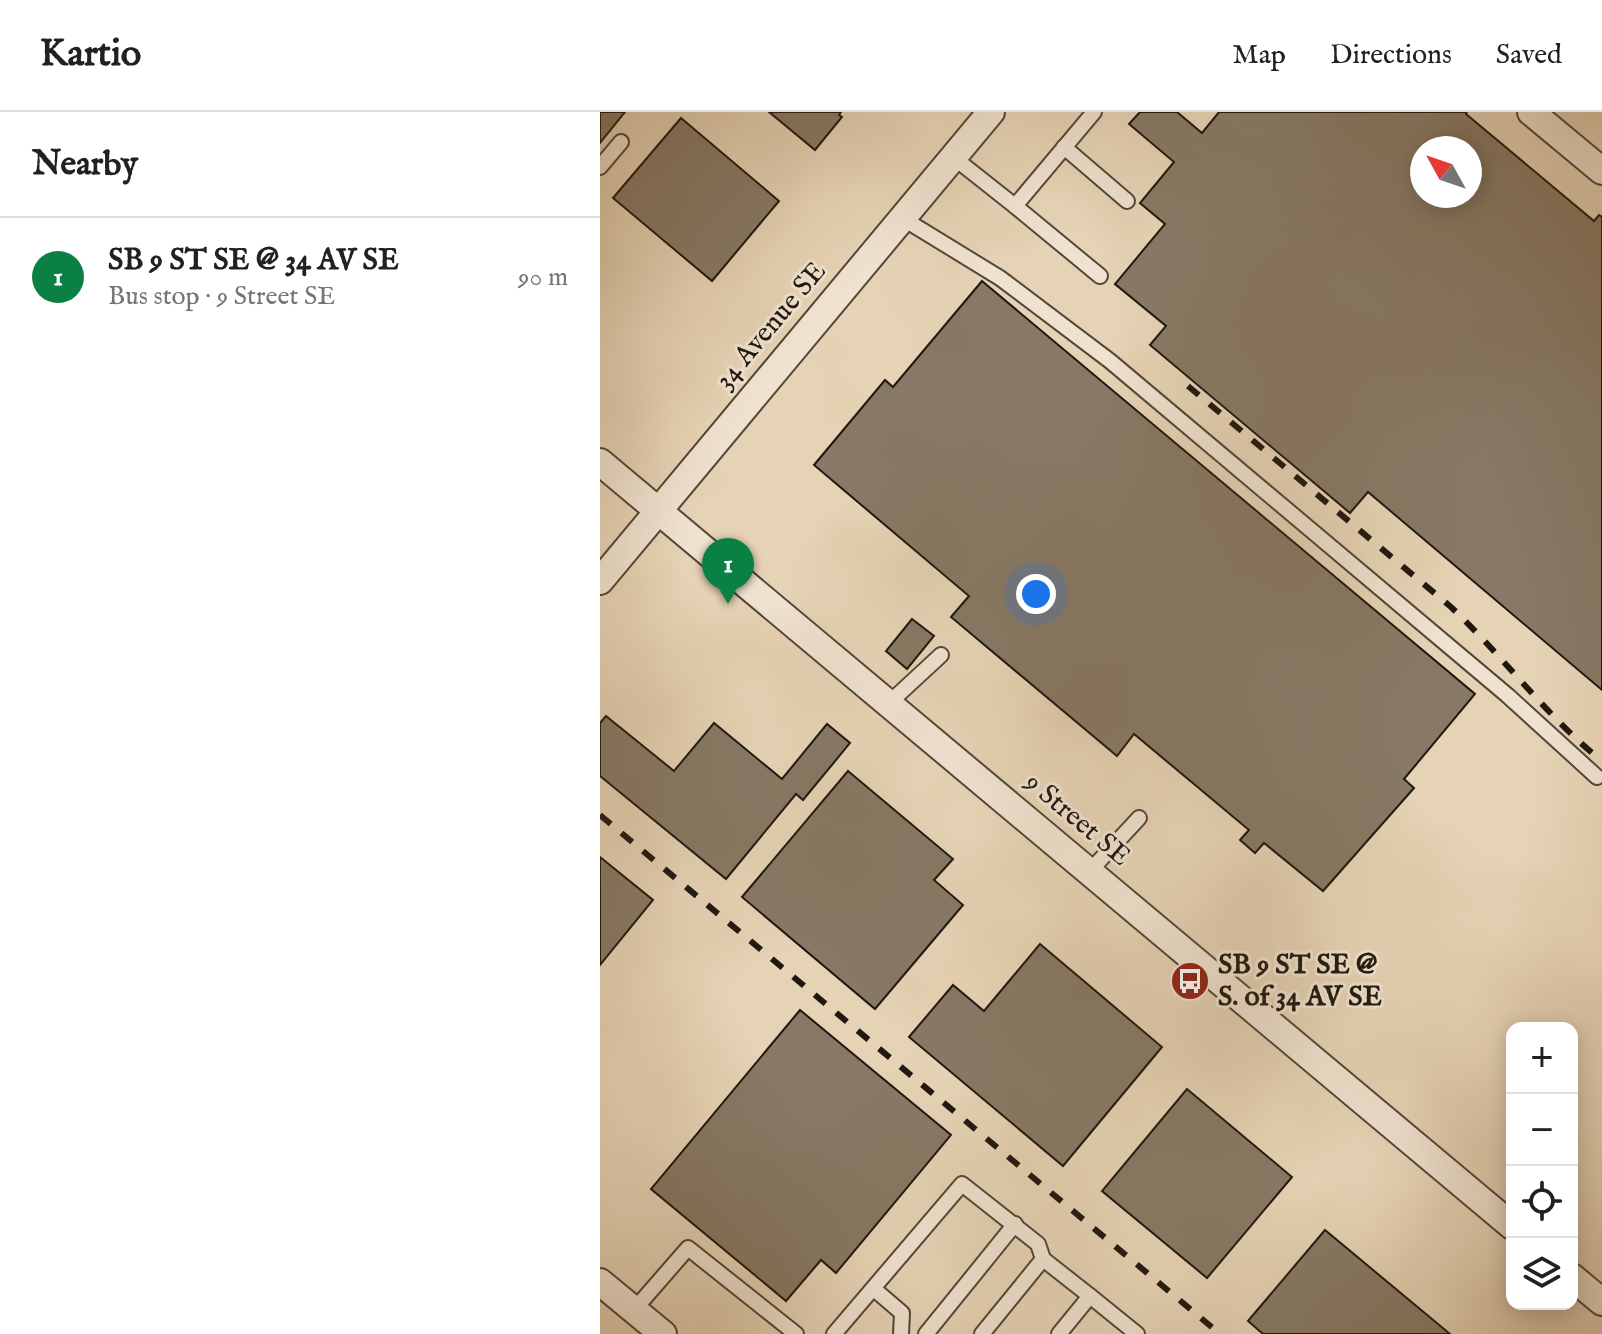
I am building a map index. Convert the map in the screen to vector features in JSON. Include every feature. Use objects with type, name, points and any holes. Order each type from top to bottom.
[{"type":"street","name":"34 Avenue SE","points":[[600,581],[991,112]]},
{"type":"street","points":[[1531,112],[1602,171]]},
{"type":"street","name":"9 Street SE","points":[[600,462],[1506,1221]]},
{"type":"street","points":[[600,1282],[663,1334]]},
{"type":"street","points":[[1578,1282],[1602,1302]]},
{"type":"lane","points":[[1015,206],[1094,112]]},
{"type":"lane","points":[[600,167],[621,142]]},
{"type":"lane","points":[[1064,147],[1127,201]]},
{"type":"lane","points":[[953,157],[1100,276]]},
{"type":"lane","points":[[902,218],[1000,278],[1110,361],[1507,695],[1597,777]]},
{"type":"lane","points":[[888,704],[941,655]]},
{"type":"lane","points":[[1089,872],[1139,818]]},
{"type":"lane","points":[[834,1334],[962,1184],[1038,1244],[1043,1259],[1137,1334]]},
{"type":"lane","points":[[926,1334],[1015,1224]]},
{"type":"lane","points":[[634,1310],[688,1248],[796,1334]]},
{"type":"lane","points":[[982,1334],[1043,1259]]},
{"type":"lane","points":[[874,1289],[902,1313],[901,1334]]},
{"type":"lane","points":[[1059,1334],[1090,1296]]},
{"type":"building","points":[[600,112],[625,112],[600,143]]},
{"type":"building","points":[[769,112],[841,112],[839,115],[842,117],[815,150]]},
{"type":"building","points":[[1140,112],[1177,112],[1202,133],[1219,112],[1467,112],[1594,221],[1599,215],[1602,217],[1602,690],[1368,492],[1350,513],[1150,345],[1166,326],[1115,284],[1165,224],[1140,203],[1174,162],[1129,124]]},
{"type":"building","points":[[681,118],[779,201],[712,281],[613,198]]},
{"type":"building","points":[[982,281],[1475,694],[1404,779],[1414,788],[1323,891],[1264,843],[1255,853],[1240,840],[1249,830],[1134,734],[1117,756],[951,617],[969,596],[814,465],[885,380],[893,387]]},
{"type":"building","points":[[912,619],[934,636],[907,669],[886,651]]},
{"type":"building","points":[[606,716],[674,771],[714,723],[782,779],[827,724],[850,743],[803,800],[796,794],[726,879],[600,776],[600,723]]},
{"type":"building","points":[[848,771],[953,859],[934,880],[963,905],[875,1009],[742,897]]},
{"type":"building","points":[[600,857],[653,900],[600,965]]},
{"type":"building","points":[[1040,944],[1162,1047],[1063,1166],[909,1037],[953,985],[984,1011]]},
{"type":"building","points":[[800,1010],[951,1135],[836,1273],[821,1260],[786,1301],[651,1189]]},
{"type":"building","points":[[1187,1089],[1292,1177],[1207,1278],[1102,1191]]},
{"type":"building","points":[[1325,1230],[1450,1334],[1263,1334],[1248,1321]]},
{"type":"railway","points":[[1188,386],[1451,607],[1562,725],[1602,761]]},
{"type":"railway","points":[[600,815],[1220,1334]]},
{"type":"place","name":"SB 9 ST SE @ 34 AV SE","points":[[728,604]]},
{"type":"place","name":"SB 9 ST SE @ S. of 34 AV SE","points":[[1190,981]]}]
